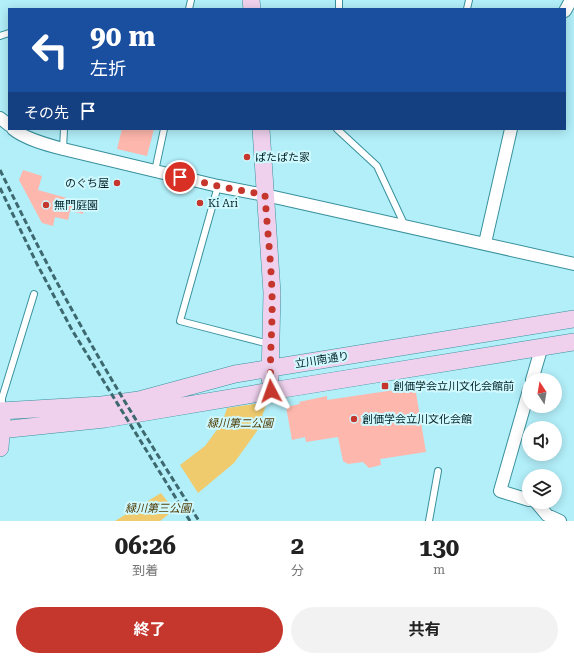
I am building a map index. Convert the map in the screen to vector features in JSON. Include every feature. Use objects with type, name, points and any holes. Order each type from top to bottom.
[{"type":"street","points":[[566,9],[571,0]]},
{"type":"street","points":[[0,118],[8,124]]},
{"type":"street","points":[[14,130],[52,146],[63,149],[218,186],[485,243],[574,264]]},
{"type":"street","points":[[261,130],[272,293],[269,369],[271,391]]},
{"type":"street","points":[[485,243],[511,130]]},
{"type":"street","name":"立川南通り","points":[[1,411],[102,405],[139,400],[235,374],[574,319]]},
{"type":"street","name":"立川南通り","points":[[1,430],[105,419],[542,346],[574,342]]},
{"type":"street","points":[[534,373],[542,346]]},
{"type":"street","points":[[0,448],[1,411]]},
{"type":"street","points":[[522,413],[500,490],[522,498]]},
{"type":"street","points":[[542,509],[547,515],[560,521]]},
{"type":"lane","points":[[63,149],[64,130]]},
{"type":"lane","points":[[155,171],[164,130]]},
{"type":"lane","points":[[338,130],[377,166],[405,226]]},
{"type":"lane","points":[[218,186],[180,321],[271,345]]},
{"type":"lane","points":[[1,411],[2,398],[34,294]]},
{"type":"lane","points":[[430,521],[438,471]]},
{"type":"green space","name":"緑川第二公園","points":[[267,402],[257,431],[234,463],[198,493],[180,465],[205,446],[222,423],[227,408]]},
{"type":"green space","name":"緑川第三公園","points":[[161,493],[174,510],[160,521],[115,521]]},
{"type":"building","points":[[122,130],[154,130],[147,156],[117,149]]},
{"type":"building","points":[[23,170],[42,176],[38,190],[85,203],[83,214],[70,211],[68,220],[55,217],[53,226],[42,223],[19,180]]},
{"type":"building","name":"創価学会立川文化会館","points":[[415,387],[426,452],[380,459],[381,465],[369,468],[363,462],[348,464],[343,461],[338,437],[306,442],[305,437],[292,440],[286,407],[300,404],[299,402],[327,396],[327,400]]},
{"type":"railway","points":[[0,170],[49,268],[109,376],[199,521]]},
{"type":"railway","points":[[0,188],[37,264],[72,330],[190,521]]},
{"type":"place","name":"ぱたぱた家","points":[[247,157]]},
{"type":"place","name":"のぐち屋","points":[[117,183]]},
{"type":"place","name":"Ki Ari","points":[[200,203]]},
{"type":"place","name":"無門庭園","points":[[46,205]]},
{"type":"place","name":"創価学会立川文化会館前","points":[[385,386]]},
{"type":"place","name":"創価学会立川文化会館","points":[[354,419]]},
{"type":"route","points":[[180,177],[265,195],[272,293],[269,369],[271,391]]}]
